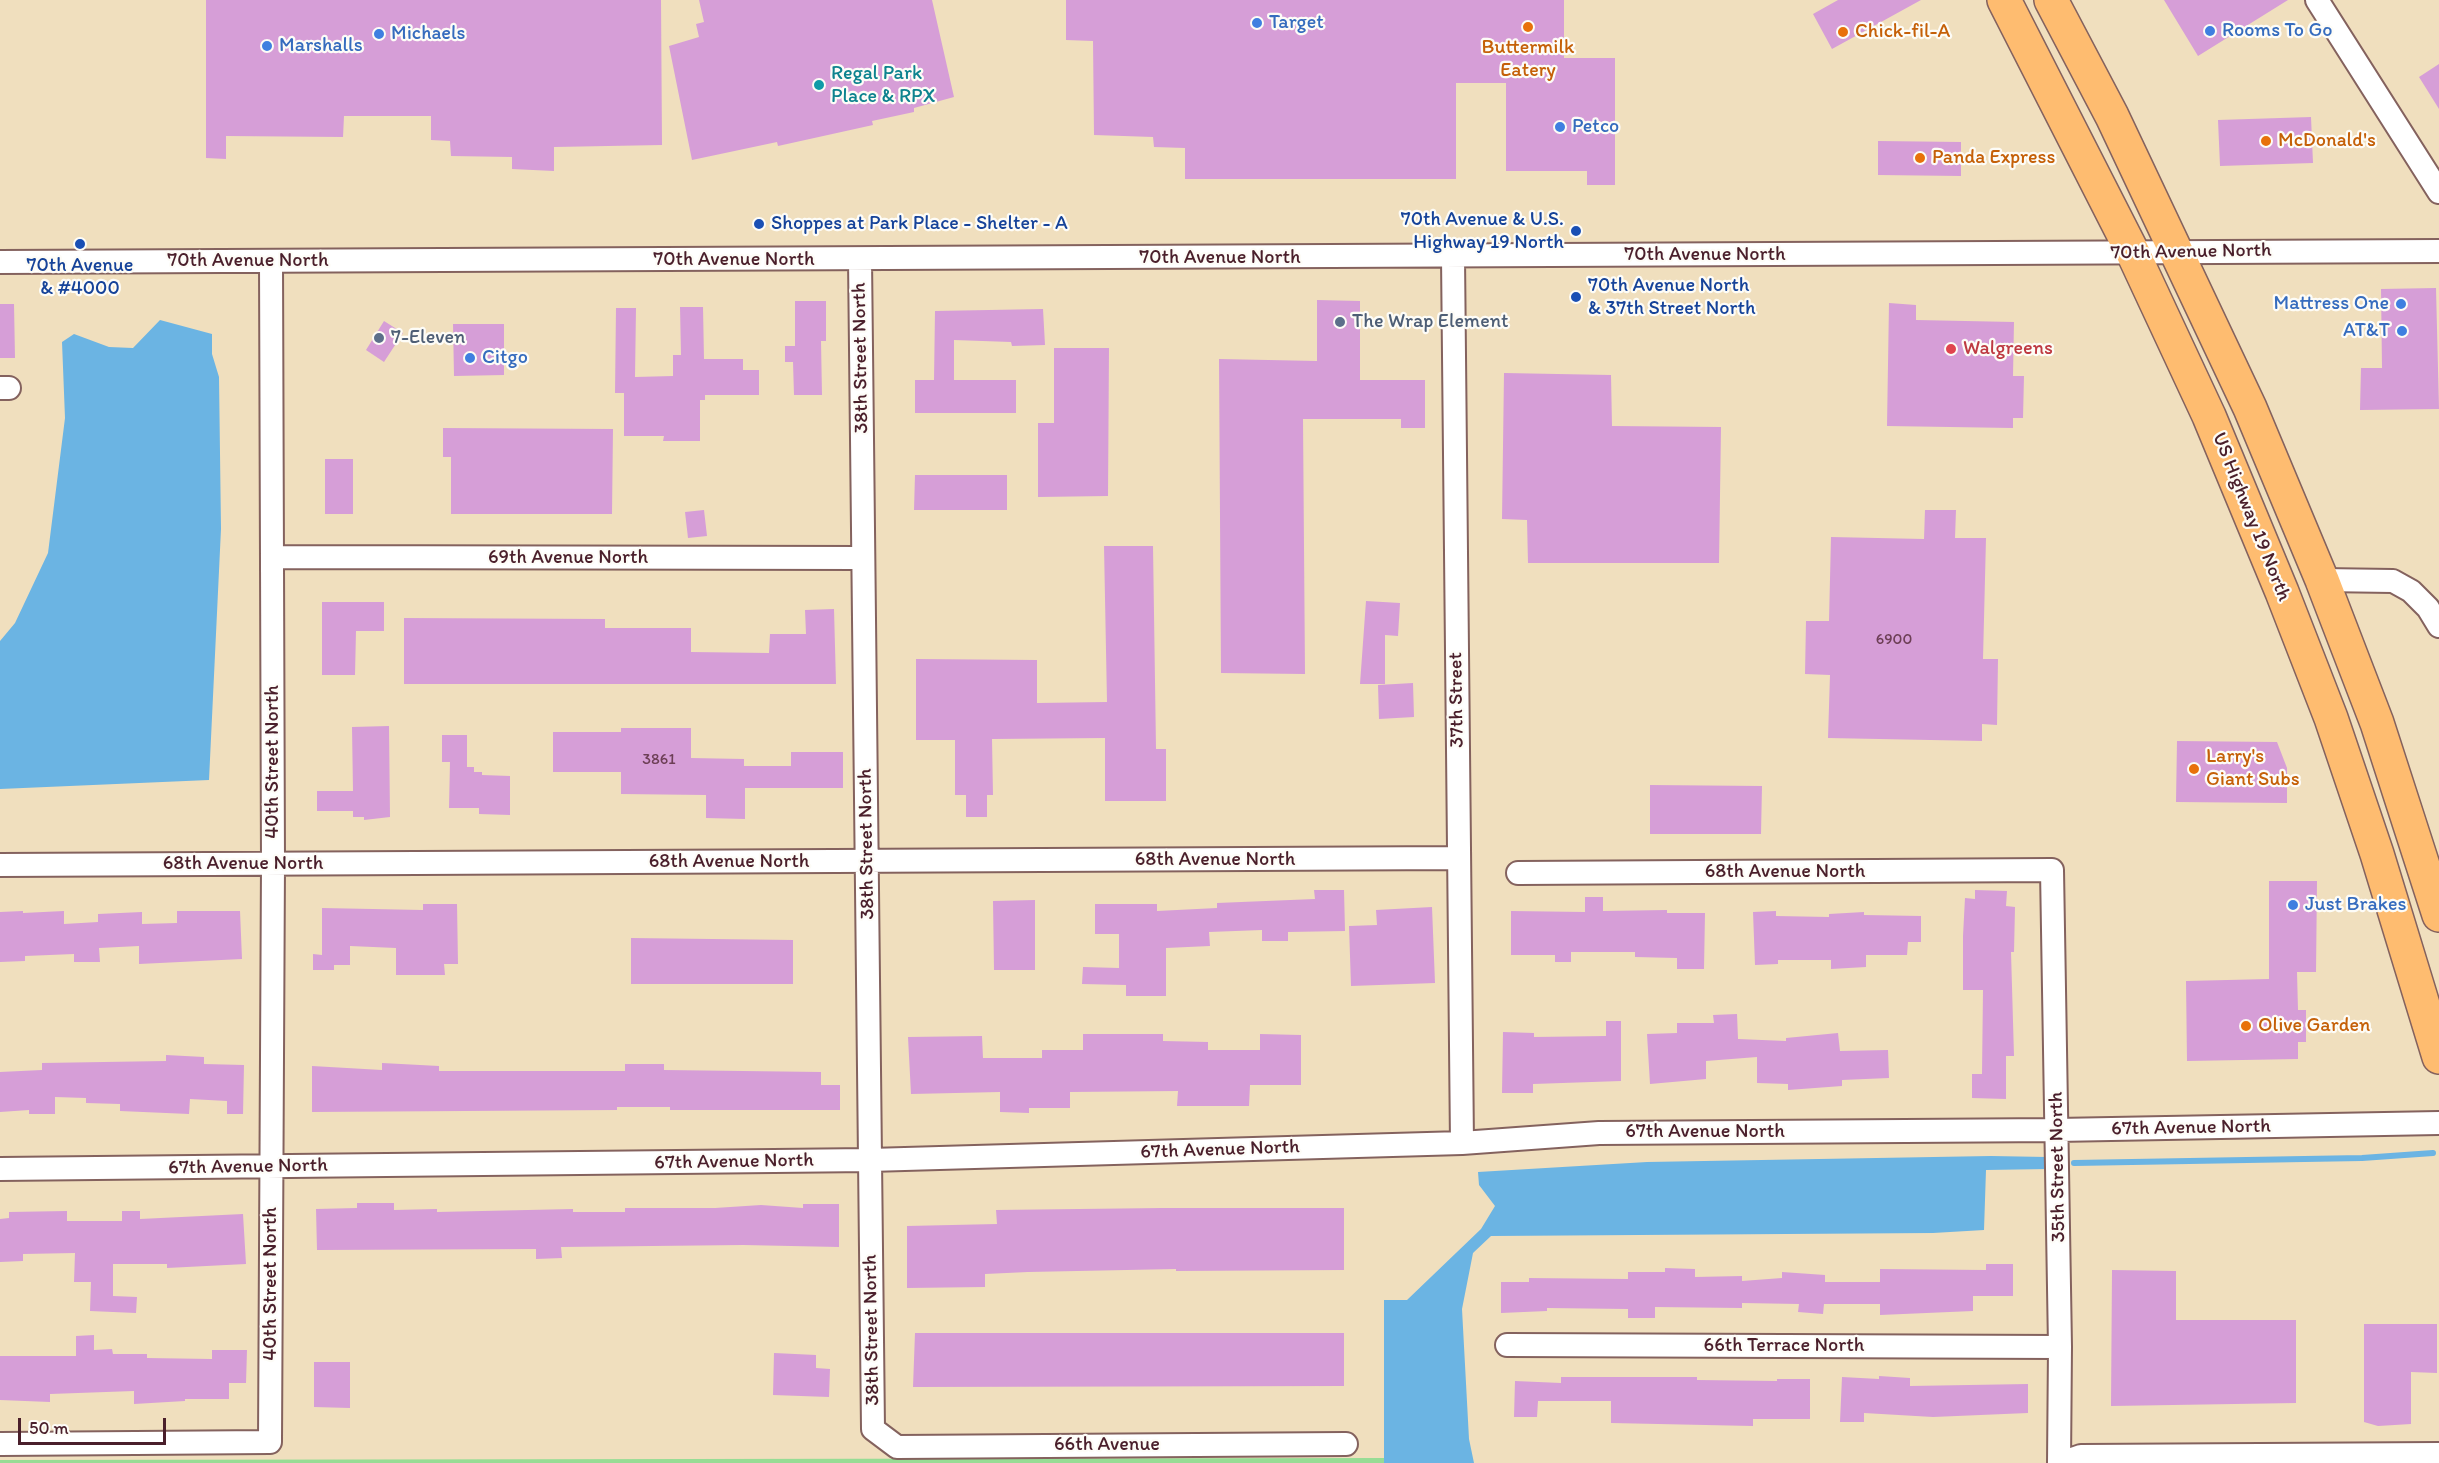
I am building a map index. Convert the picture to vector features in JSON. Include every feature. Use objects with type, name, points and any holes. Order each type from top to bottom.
[{"type":"highway","name":"US Highway 19 North","points":[[2004,0],[2133,253],[2209,416],[2331,718],[2377,854],[2439,1057]]},
{"type":"highway","name":"US Highway 19 North","points":[[2050,0],[2112,116],[2179,252],[2250,408],[2322,580],[2377,723],[2439,915]]},
{"type":"street","points":[[2317,0],[2439,192]]},
{"type":"street","name":"70th Avenue North","points":[[0,262],[2439,251]]},
{"type":"street","name":"37th Street","points":[[1453,257],[1462,1143]]},
{"type":"street","name":"38th Street North","points":[[860,259],[873,1429]]},
{"type":"street","name":"40th Street North","points":[[0,1444],[270,1442],[273,864],[271,261]]},
{"type":"street","name":"69th Avenue North","points":[[272,557],[863,558]]},
{"type":"street","points":[[2322,580],[2393,581],[2410,591],[2428,608],[2439,626]]},
{"type":"street","name":"68th Avenue North","points":[[0,865],[1459,858]]},
{"type":"street","name":"68th Avenue North","points":[[1518,873],[2052,870]]},
{"type":"street","name":"35th Street North","points":[[2052,870],[2060,1463]]},
{"type":"street","name":"67th Avenue North","points":[[0,1169],[870,1160],[1462,1143],[1599,1133],[2057,1130],[2439,1123]]},
{"type":"street","name":"66th Terrace North","points":[[1507,1345],[2060,1347]]},
{"type":"street","name":"66th Avenue","points":[[873,1429],[897,1446],[1346,1444]]},
{"type":"street","points":[[2060,1463],[2081,1456],[2439,1454]]},
{"type":"green space","points":[[1384,1458],[1384,1463],[0,1463],[0,1460]]},
{"type":"water","points":[[160,320],[212,334],[212,354],[219,377],[221,529],[209,780],[0,789],[0,641],[15,623],[48,553],[65,418],[62,342],[74,334],[109,347],[133,348]]},
{"type":"water","points":[[2047,1157],[2048,1169],[1986,1170],[1984,1230],[1933,1233],[1491,1236],[1473,1253],[1462,1309],[1469,1439],[1474,1463],[1384,1463],[1384,1300],[1407,1300],[1481,1229],[1495,1206],[1479,1185],[1478,1172],[1647,1162]]},
{"type":"building","points":[[206,0],[661,0],[662,145],[554,147],[554,171],[512,169],[512,157],[451,156],[450,141],[431,140],[431,116],[344,116],[343,137],[226,136],[226,159],[206,158]]},
{"type":"building","name":"Regal Park Place & RPX","points":[[699,0],[932,0],[954,97],[914,108],[914,112],[872,121],[873,125],[778,146],[777,142],[692,160],[669,46],[699,37],[696,24],[704,22]]},
{"type":"building","points":[[1066,0],[1564,0],[1564,58],[1615,58],[1615,185],[1587,185],[1587,171],[1506,171],[1506,83],[1456,83],[1456,179],[1185,179],[1185,148],[1154,147],[1153,137],[1094,135],[1093,41],[1066,40]]},
{"type":"building","name":"Chick-fil-A","points":[[1838,0],[1921,0],[1832,49],[1813,14]]},
{"type":"building","name":"Rooms To Go","points":[[2164,0],[2288,0],[2198,56]]},
{"type":"building","points":[[2439,64],[2439,109],[2419,77]]},
{"type":"building","name":"McDonald's","points":[[2311,117],[2313,163],[2220,166],[2218,120]]},
{"type":"building","name":"Panda Express","points":[[1878,141],[1961,142],[1961,176],[1878,175]]},
{"type":"building","points":[[2436,288],[2439,409],[2360,410],[2361,368],[2382,368],[2381,289]]},
{"type":"building","points":[[1317,300],[1360,301],[1360,380],[1425,380],[1425,428],[1401,428],[1401,419],[1303,419],[1305,674],[1221,673],[1219,359],[1317,361]]},
{"type":"building","points":[[795,301],[826,301],[826,341],[821,341],[822,395],[794,395],[793,362],[785,362],[785,346],[795,346]]},
{"type":"building","name":"Walgreens","points":[[1889,303],[1916,305],[1916,320],[2014,322],[2013,376],[2024,376],[2023,418],[2013,418],[2013,428],[1887,426]]},
{"type":"building","points":[[0,304],[14,304],[15,358],[0,358]]},
{"type":"building","points":[[680,307],[703,307],[704,359],[743,359],[743,370],[759,370],[759,395],[705,395],[705,400],[700,400],[700,441],[663,441],[664,436],[624,436],[624,393],[615,393],[616,308],[636,308],[635,377],[673,376],[673,355],[681,355]]},
{"type":"building","points":[[1043,309],[1045,345],[1012,346],[1011,342],[954,340],[954,380],[1016,380],[1016,413],[915,413],[915,380],[934,380],[935,311]]},
{"type":"building","points":[[384,321],[403,333],[384,362],[366,350]]},
{"type":"building","points":[[453,324],[504,324],[504,375],[454,376]]},
{"type":"building","points":[[1054,348],[1109,348],[1108,496],[1038,497],[1038,423],[1054,423]]},
{"type":"building","points":[[1504,373],[1611,375],[1612,426],[1721,427],[1719,563],[1528,563],[1527,520],[1502,519]]},
{"type":"building","points":[[443,428],[613,429],[612,514],[451,514],[451,457],[443,457]]},
{"type":"building","points":[[325,459],[353,459],[353,514],[325,514]]},
{"type":"building","points":[[915,475],[1007,475],[1007,510],[914,510]]},
{"type":"building","points":[[704,510],[707,536],[688,538],[685,512]]},
{"type":"building","points":[[1925,510],[1956,510],[1955,538],[1986,538],[1983,659],[1998,659],[1997,725],[1982,724],[1982,741],[1828,738],[1830,675],[1805,674],[1806,621],[1829,621],[1831,537],[1924,539]]},
{"type":"building","points":[[1104,546],[1153,546],[1156,749],[1166,749],[1166,801],[1105,801],[1105,738],[992,739],[993,795],[987,795],[987,817],[966,817],[966,795],[955,795],[955,740],[916,740],[916,659],[1037,660],[1037,703],[1107,702]]},
{"type":"building","points":[[1366,601],[1400,603],[1398,636],[1385,635],[1385,684],[1360,684]]},
{"type":"building","points":[[322,602],[384,602],[384,631],[356,631],[355,675],[322,675]]},
{"type":"building","points":[[834,609],[836,684],[404,684],[404,618],[605,619],[605,628],[691,628],[691,652],[769,653],[770,634],[806,634],[805,610]]},
{"type":"building","points":[[1413,683],[1414,717],[1379,719],[1378,685]]},
{"type":"building","points":[[389,726],[390,817],[364,820],[364,817],[353,817],[353,811],[317,811],[317,791],[353,791],[352,727]]},
{"type":"building","points":[[621,728],[691,728],[691,758],[744,759],[744,766],[791,766],[791,752],[843,752],[843,788],[745,788],[745,819],[706,818],[706,795],[621,794],[621,772],[553,772],[553,732],[621,732]]},
{"type":"building","points":[[442,735],[467,735],[467,767],[474,767],[474,772],[482,772],[482,775],[510,776],[510,815],[479,814],[479,808],[449,808],[450,762],[442,762]]},
{"type":"building","points":[[2177,741],[2277,742],[2287,768],[2287,803],[2176,802]]},
{"type":"building","points":[[1650,785],[1762,786],[1761,834],[1650,834]]},
{"type":"building","name":"Olive Garden","points":[[2269,881],[2317,881],[2316,972],[2297,972],[2298,1010],[2306,1010],[2306,1042],[2298,1042],[2298,1059],[2187,1061],[2186,981],[2269,979]]},
{"type":"building","points":[[1314,890],[1344,890],[1345,931],[1288,932],[1288,941],[1262,941],[1262,930],[1209,932],[1210,946],[1166,948],[1166,996],[1126,996],[1126,985],[1082,984],[1083,967],[1119,968],[1119,934],[1095,934],[1095,904],[1157,904],[1157,911],[1217,908],[1217,903],[1315,899]]},
{"type":"building","points":[[1975,890],[2007,891],[2006,906],[2015,907],[2014,952],[2011,952],[2014,1056],[2006,1056],[2006,1099],[1972,1098],[1972,1074],[1982,1074],[1983,990],[1963,990],[1963,936],[1965,898],[1975,899]]},
{"type":"building","points":[[1585,897],[1603,897],[1603,911],[1667,910],[1667,913],[1705,913],[1704,969],[1677,969],[1677,958],[1635,957],[1635,952],[1571,952],[1571,962],[1555,962],[1555,955],[1511,955],[1511,911],[1585,912]]},
{"type":"building","points":[[1035,900],[1035,970],[994,970],[993,901]]},
{"type":"building","points":[[423,904],[457,904],[458,964],[444,964],[445,975],[396,975],[396,948],[350,946],[350,965],[334,965],[334,970],[313,970],[313,954],[322,955],[322,908],[423,910]]},
{"type":"building","points":[[1432,907],[1435,983],[1351,986],[1349,926],[1377,925],[1376,910]]},
{"type":"building","points":[[23,911],[23,913],[64,911],[64,924],[98,922],[98,914],[142,912],[142,924],[177,923],[177,911],[240,911],[242,959],[139,964],[139,946],[99,948],[100,962],[74,962],[74,954],[25,956],[25,961],[0,962],[0,912]]},
{"type":"building","points":[[1776,911],[1776,916],[1829,917],[1829,914],[1864,912],[1864,915],[1921,916],[1921,942],[1908,942],[1907,955],[1866,955],[1866,967],[1831,969],[1831,960],[1778,960],[1778,964],[1755,965],[1753,912]]},
{"type":"building","points":[[631,938],[793,940],[793,984],[631,984]]},
{"type":"building","points":[[1737,1014],[1738,1039],[1786,1041],[1786,1038],[1838,1033],[1840,1051],[1888,1050],[1889,1078],[1842,1080],[1842,1086],[1788,1090],[1788,1084],[1757,1083],[1757,1057],[1706,1061],[1706,1079],[1650,1084],[1647,1034],[1677,1033],[1677,1023],[1714,1023],[1713,1015]]},
{"type":"building","points":[[1606,1021],[1621,1021],[1621,1081],[1533,1084],[1533,1093],[1502,1093],[1503,1032],[1534,1033],[1534,1037],[1606,1036]]},
{"type":"building","points":[[1083,1034],[1163,1034],[1163,1041],[1208,1042],[1208,1050],[1260,1050],[1260,1034],[1301,1035],[1301,1085],[1250,1085],[1249,1106],[1177,1106],[1178,1091],[1070,1092],[1070,1108],[1029,1108],[1029,1113],[1000,1112],[1000,1092],[911,1094],[908,1037],[982,1036],[983,1058],[1042,1058],[1042,1050],[1083,1050]]},
{"type":"building","points":[[166,1055],[204,1057],[204,1064],[244,1065],[243,1114],[227,1114],[227,1101],[190,1099],[189,1114],[120,1111],[120,1104],[86,1103],[86,1098],[55,1097],[55,1114],[29,1114],[29,1110],[0,1112],[0,1072],[42,1070],[42,1063],[166,1061]]},
{"type":"building","points":[[382,1063],[439,1066],[439,1071],[625,1071],[625,1064],[664,1064],[664,1070],[821,1072],[821,1085],[840,1085],[840,1110],[670,1110],[670,1107],[617,1107],[617,1110],[312,1112],[312,1066],[382,1070]]},
{"type":"building","points":[[357,1203],[394,1203],[394,1210],[437,1209],[437,1212],[573,1209],[573,1212],[625,1212],[625,1208],[715,1208],[761,1205],[803,1208],[803,1204],[839,1204],[839,1247],[743,1245],[561,1247],[562,1258],[536,1259],[536,1249],[317,1250],[316,1209],[357,1208]]},
{"type":"building","points":[[1344,1208],[1344,1270],[1176,1271],[1176,1269],[1028,1272],[985,1274],[985,1287],[907,1288],[907,1226],[997,1224],[996,1210]]},
{"type":"building","points":[[67,1211],[67,1221],[122,1221],[122,1211],[140,1211],[140,1219],[243,1214],[246,1264],[167,1268],[167,1264],[113,1264],[113,1296],[137,1297],[136,1313],[90,1311],[91,1282],[74,1282],[75,1253],[23,1254],[23,1261],[0,1262],[0,1219],[9,1218],[9,1212]]},
{"type":"building","points":[[1986,1264],[2013,1264],[2013,1296],[1973,1296],[1973,1311],[1880,1315],[1880,1304],[1824,1304],[1823,1314],[1798,1312],[1799,1304],[1742,1303],[1742,1308],[1655,1307],[1655,1318],[1628,1318],[1628,1309],[1547,1308],[1547,1311],[1501,1313],[1501,1282],[1529,1282],[1529,1278],[1628,1279],[1628,1272],[1665,1272],[1665,1268],[1695,1269],[1695,1277],[1742,1276],[1742,1281],[1782,1278],[1782,1272],[1825,1275],[1825,1282],[1880,1282],[1880,1269],[1986,1270]]},
{"type":"building","points":[[2112,1270],[2176,1271],[2176,1320],[2296,1320],[2296,1403],[2111,1406]]},
{"type":"building","points":[[2364,1324],[2437,1324],[2437,1373],[2411,1372],[2411,1424],[2378,1426],[2364,1422]]},
{"type":"building","points":[[915,1333],[1344,1333],[1344,1386],[913,1387]]},
{"type":"building","points":[[94,1335],[94,1350],[112,1349],[113,1354],[147,1354],[147,1358],[212,1359],[212,1350],[247,1350],[246,1383],[229,1383],[229,1399],[185,1399],[185,1401],[134,1404],[134,1391],[50,1394],[50,1402],[0,1400],[0,1356],[76,1356],[76,1336]]},
{"type":"building","points":[[774,1353],[816,1355],[816,1368],[830,1369],[829,1397],[773,1395]]},
{"type":"building","points":[[314,1362],[350,1362],[350,1408],[314,1407]]},
{"type":"building","points":[[1879,1376],[1910,1378],[1910,1386],[2028,1384],[2028,1413],[1933,1417],[1864,1413],[1864,1422],[1840,1422],[1842,1377],[1879,1379]]},
{"type":"building","points":[[1561,1377],[1697,1377],[1697,1380],[1777,1381],[1777,1379],[1810,1379],[1810,1419],[1753,1419],[1753,1426],[1611,1423],[1611,1401],[1538,1401],[1537,1417],[1514,1417],[1515,1381],[1561,1383]]},
{"type":"waterway","points":[[2074,1163],[2362,1158],[2433,1153]]},
{"type":"place","name":"Target","points":[[1257,23]]},
{"type":"place","name":"Buttermilk Eatery","points":[[1528,27]]},
{"type":"place","name":"Rooms To Go","points":[[2210,31]]},
{"type":"place","name":"Chick-fil-A","points":[[1843,32]]},
{"type":"place","name":"Michaels","points":[[379,34]]},
{"type":"place","name":"Marshalls","points":[[267,46]]},
{"type":"place","name":"Regal Park Place & RPX","points":[[819,85]]},
{"type":"place","name":"Petco","points":[[1560,127]]},
{"type":"place","name":"McDonald's","points":[[2266,141]]},
{"type":"place","name":"Panda Express","points":[[1920,158]]},
{"type":"place","name":"Shoppes at Park Place - Shelter - A","points":[[759,224]]},
{"type":"place","name":"70th Avenue & U.S. Highway 19 North","points":[[1576,231]]},
{"type":"place","name":"70th Avenue & #4000","points":[[80,244]]},
{"type":"place","name":"70th Avenue North & 37th Street North","points":[[1576,297]]},
{"type":"place","name":"Mattress One","points":[[2401,304]]},
{"type":"place","name":"The Wrap Element","points":[[1340,322]]},
{"type":"place","name":"AT&T","points":[[2402,331]]},
{"type":"place","name":"7-Eleven","points":[[379,338]]},
{"type":"place","name":"Walgreens","points":[[1951,349]]},
{"type":"place","name":"Citgo","points":[[470,358]]},
{"type":"place","name":"Larry's Giant Subs","points":[[2194,769]]},
{"type":"place","name":"Just Brakes","points":[[2293,905]]},
{"type":"place","name":"Olive Garden","points":[[2246,1026]]}]
